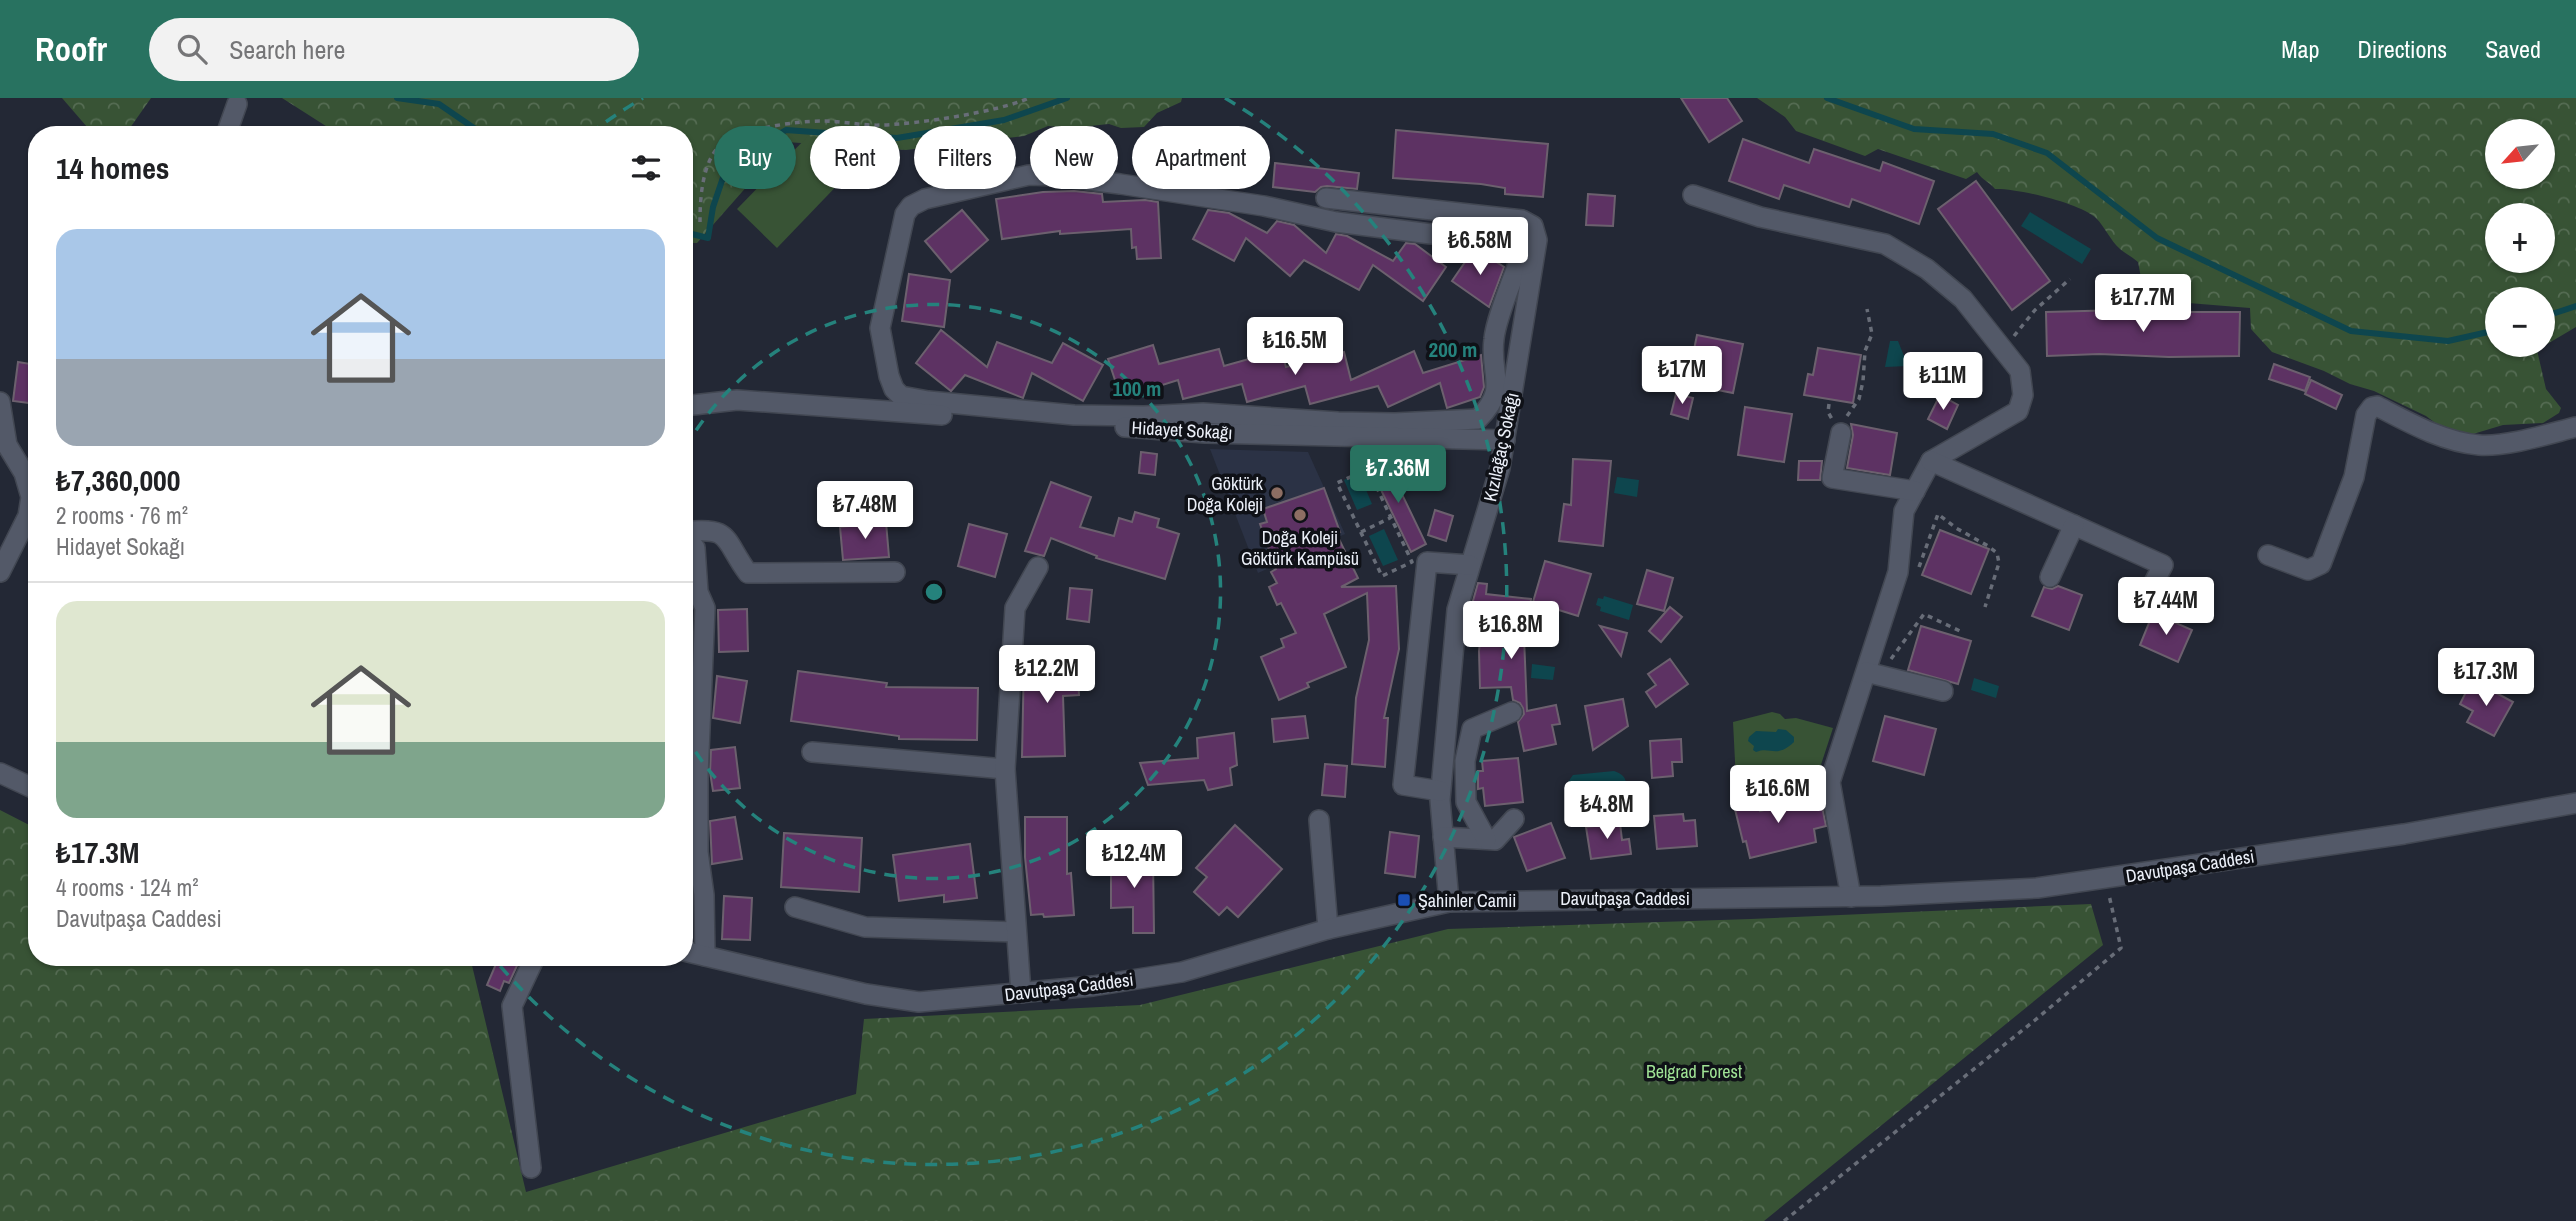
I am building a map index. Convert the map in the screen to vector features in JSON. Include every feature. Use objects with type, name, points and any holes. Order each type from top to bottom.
[{"type":"street","points":[[229,126],[237,104]]},
{"type":"street","points":[[1029,175],[1120,184],[1264,206],[1336,222],[1431,234],[1512,240],[1518,248],[1519,261],[1494,338],[1498,390],[1490,407],[1478,419],[1395,423],[1203,413],[1074,415],[928,401],[901,396],[894,389],[880,328],[905,214],[911,206],[925,199],[1029,175]]},
{"type":"street","points":[[1693,195],[1760,217],[1885,244],[1927,269],[1954,291],[2020,370],[2023,395],[2018,411],[1931,461],[1904,511],[1898,567],[1873,673],[1830,782],[1851,897]]},
{"type":"street","name":"Kızılağaç Sokağı","points":[[1326,198],[1522,220],[1533,226],[1538,240],[1500,468],[1457,610],[1440,791],[1450,902]]},
{"type":"street","points":[[1494,338],[1521,341]]},
{"type":"street","name":"Hidayet Sokağı","points":[[693,405],[737,400],[1205,433],[1505,440]]},
{"type":"street","points":[[0,402],[4,445],[24,472],[28,486]]},
{"type":"street","points":[[2268,555],[2308,570],[2321,564],[2354,478],[2366,415],[2372,407],[2448,438],[2480,445],[2576,427]]},
{"type":"street","points":[[1843,426],[1832,478],[1915,491]]},
{"type":"street","points":[[1931,461],[2163,565],[2144,602]]},
{"type":"street","points":[[0,572],[28,516]]},
{"type":"street","points":[[2050,576],[2074,526]]},
{"type":"street","points":[[693,532],[711,528],[725,537],[748,573],[895,572]]},
{"type":"street","points":[[693,545],[698,592],[705,608],[698,776],[698,852],[704,895],[705,956]]},
{"type":"street","points":[[1440,791],[1403,785],[1427,562],[1470,565]]},
{"type":"street","points":[[1021,993],[1004,769],[1015,608],[1038,567]]},
{"type":"street","points":[[1873,673],[1943,691]]},
{"type":"street","points":[[1486,839],[1466,802],[1465,761],[1472,729],[1512,712]]},
{"type":"street","points":[[812,752],[1004,769]]},
{"type":"street","points":[[0,773],[28,786]]},
{"type":"street","name":"Davutpaşa Caddesi","points":[[693,953],[890,999],[919,1002],[1093,986],[1182,971],[1328,929],[1450,902],[1851,897],[2037,888],[2417,832],[2576,803]]},
{"type":"street","points":[[1443,837],[1495,839],[1514,819]]},
{"type":"street","points":[[1319,820],[1328,929]]},
{"type":"street","points":[[795,907],[865,927],[1016,932]]},
{"type":"street","points":[[531,966],[512,1006],[531,1168]]},
{"type":"path","points":[[700,222],[704,177],[711,159],[722,144],[741,134],[821,121],[881,125],[958,115],[1030,98]]},
{"type":"path","points":[[2001,346],[2019,333],[2035,310],[2070,279]]},
{"type":"path","points":[[1843,426],[1859,398],[1863,381],[1865,351],[1872,334],[1867,309]]},
{"type":"path","points":[[1368,469],[1412,562],[1382,576],[1361,532],[1337,483],[1368,469]]},
{"type":"path","points":[[1898,567],[1917,571],[1938,514],[1997,553],[1999,563],[1985,607]]},
{"type":"path","points":[[1361,532],[1391,518]]},
{"type":"path","points":[[1873,673],[1924,614],[1962,632]]},
{"type":"path","points":[[1784,1221],[2121,948],[2118,925],[2105,880]]},
{"type":"shaded area","points":[[2030,212],[2091,249],[2082,264],[2021,226]]},
{"type":"shaded area","points":[[1890,341],[1898,341],[1908,366],[1885,367]]},
{"type":"shaded area","name":"Göktürk Doğa Koleji","points":[[1210,449],[1308,452],[1345,534],[1258,573]]},
{"type":"shaded area","points":[[1359,473],[1372,504],[1357,510],[1344,480]]},
{"type":"shaded area","points":[[1617,477],[1639,480],[1637,497],[1614,493]]},
{"type":"shaded area","points":[[1384,529],[1398,560],[1383,566],[1369,536]]},
{"type":"shaded area","points":[[1604,596],[1633,605],[1629,620],[1600,611],[1601,607],[1596,605],[1598,598],[1603,599]]},
{"type":"shaded area","points":[[1533,619],[1556,622],[1554,635],[1531,632]]},
{"type":"shaded area","points":[[1532,664],[1555,667],[1553,680],[1531,678]]},
{"type":"shaded area","points":[[1974,678],[1999,686],[1996,698],[1971,690]]},
{"type":"shaded area","points":[[1778,729],[1786,730],[1794,737],[1794,742],[1778,751],[1753,750],[1754,746],[1748,741],[1756,731],[1776,732]]},
{"type":"shaded area","points":[[1614,771],[1623,776],[1626,783],[1626,791],[1618,798],[1590,800],[1572,797],[1567,793],[1567,786],[1573,775]]},
{"type":"green space","points":[[62,98],[151,98],[131,126],[86,126]]},
{"type":"green space","points":[[282,98],[1182,98],[1181,102],[1157,113],[1145,126],[1132,128],[1121,128],[1109,124],[1030,126],[1030,134],[1016,137],[1016,126],[914,126],[914,149],[906,150],[900,150],[900,126],[810,126],[810,144],[796,143],[796,126],[714,126],[714,189],[745,189],[697,243],[693,243],[693,126],[326,126]]},
{"type":"green space","points":[[1757,98],[2576,98],[2576,327],[2555,339],[2555,287],[2485,287],[2485,357],[2539,357],[2546,389],[2561,408],[2559,413],[2543,423],[2503,425],[2473,434],[2442,428],[2426,416],[2374,391],[2272,352],[2251,329],[2250,308],[2164,301],[2142,283],[2138,262],[2116,245],[2096,218],[2088,212],[2032,194],[1995,189],[1977,172],[1966,179],[1878,149],[1865,156],[1796,131],[1785,117]]},
{"type":"green space","points":[[810,136],[810,189],[834,189],[777,248],[737,209],[756,189],[796,189],[796,148]]},
{"type":"green space","points":[[1772,712],[1785,719],[1796,718],[1833,728],[1814,786],[1803,786],[1792,801],[1765,801],[1754,786],[1748,787],[1737,800],[1733,722]]},
{"type":"green space","name":"Belgrad Forest","points":[[0,810],[28,824],[28,966],[472,966],[526,1192],[856,1094],[864,1019],[1140,1005],[1448,929],[2091,904],[2103,945],[1764,1221],[0,1221]]},
{"type":"building","points":[[1681,98],[1727,98],[1742,121],[1709,142]]},
{"type":"building","points":[[1396,130],[1548,144],[1543,197],[1505,194],[1505,188],[1481,184],[1393,178]]},
{"type":"building","points":[[1743,139],[1809,163],[1814,149],[1880,171],[1883,162],[1934,181],[1919,224],[1852,199],[1849,207],[1784,185],[1779,199],[1729,181]]},
{"type":"building","points":[[1275,163],[1359,173],[1357,189],[1327,186],[1315,192],[1273,187]]},
{"type":"building","points":[[1976,181],[2050,281],[2012,310],[1938,209]]},
{"type":"building","points":[[1043,192],[1102,194],[1103,202],[1158,202],[1161,258],[1137,259],[1136,247],[1132,248],[1131,229],[1060,234],[1060,231],[1002,239],[996,199]]},
{"type":"building","points":[[1588,194],[1615,196],[1613,226],[1586,225]]},
{"type":"building","points":[[962,210],[988,240],[951,272],[925,241]]},
{"type":"building","points":[[1208,210],[1229,213],[1267,233],[1277,221],[1294,225],[1326,253],[1336,234],[1347,236],[1393,261],[1406,243],[1415,244],[1446,267],[1423,301],[1373,265],[1359,290],[1304,260],[1290,276],[1246,238],[1234,261],[1193,239]]},
{"type":"building","points":[[1474,249],[1504,267],[1489,307],[1452,281]]},
{"type":"building","points":[[909,274],[950,280],[944,327],[902,321]]},
{"type":"building","points":[[2123,310],[2187,314],[2240,312],[2239,356],[2047,356],[2046,312]]},
{"type":"building","points":[[941,330],[987,367],[997,342],[1052,363],[1063,343],[1103,365],[1083,401],[1032,373],[1023,398],[965,375],[951,391],[916,363]]},
{"type":"building","points":[[1697,335],[1743,344],[1733,393],[1687,384]]},
{"type":"building","points":[[1153,345],[1159,364],[1219,349],[1224,366],[1281,350],[1286,367],[1344,352],[1351,380],[1414,351],[1423,373],[1481,355],[1484,387],[1480,397],[1447,408],[1440,383],[1388,407],[1378,386],[1310,404],[1305,386],[1247,402],[1242,384],[1183,399],[1178,380],[1121,398],[1108,359]]},
{"type":"building","points":[[1818,348],[1861,355],[1853,403],[1804,395],[1808,374],[1813,375]]},
{"type":"building","points":[[18,362],[28,364],[28,403],[13,401]]},
{"type":"building","points":[[2274,364],[2310,377],[2305,391],[2269,379]]},
{"type":"building","points":[[2311,380],[2342,395],[2336,409],[2305,394]]},
{"type":"building","points":[[1676,394],[1693,398],[1688,419],[1671,414]]},
{"type":"building","points":[[1940,395],[1958,405],[1947,429],[1928,419]]},
{"type":"building","points":[[1745,407],[1792,414],[1784,462],[1738,455]]},
{"type":"building","points":[[1851,424],[1897,433],[1890,475],[1847,468],[1853,435]]},
{"type":"building","points":[[1141,452],[1157,454],[1155,475],[1139,473]]},
{"type":"building","points":[[1385,459],[1426,544],[1411,552],[1370,467]]},
{"type":"building","points":[[1573,459],[1611,461],[1603,546],[1559,541],[1564,504],[1571,505]]},
{"type":"building","points":[[1799,461],[1822,461],[1820,480],[1798,480]]},
{"type":"building","points":[[1051,482],[1091,497],[1080,527],[1114,536],[1119,518],[1132,522],[1135,512],[1159,519],[1157,527],[1179,534],[1165,579],[1096,558],[1097,556],[1051,538],[1044,556],[1025,551]]},
{"type":"building","points":[[1324,488],[1340,532],[1336,533],[1358,578],[1341,587],[1396,586],[1399,649],[1384,718],[1388,718],[1385,767],[1352,764],[1356,698],[1369,640],[1367,593],[1324,614],[1346,667],[1307,683],[1309,687],[1279,700],[1261,657],[1284,647],[1281,639],[1296,633],[1281,603],[1277,605],[1269,587],[1277,583],[1271,572],[1276,569],[1260,524],[1267,522],[1263,509]]},
{"type":"building","points":[[1435,510],[1453,516],[1446,541],[1428,535]]},
{"type":"building","points":[[886,522],[889,557],[843,560],[840,527]]},
{"type":"building","points":[[969,524],[1007,534],[995,577],[958,566]]},
{"type":"building","points":[[1940,530],[1989,549],[1971,594],[1922,575]]},
{"type":"building","points":[[1545,561],[1591,574],[1578,616],[1533,602]]},
{"type":"building","points":[[1647,570],[1673,578],[1664,611],[1637,604]]},
{"type":"building","points":[[1478,583],[1487,584],[1486,594],[1531,599],[1527,637],[1524,637],[1527,711],[1556,705],[1560,724],[1552,725],[1556,744],[1524,751],[1518,722],[1524,714],[1523,708],[1513,700],[1511,687],[1480,688],[1479,651],[1483,617],[1469,615]]},
{"type":"building","points":[[2058,586],[2082,595],[2069,630],[2032,616],[2044,587],[2052,589]]},
{"type":"building","points":[[1070,588],[1092,590],[1089,622],[1067,619]]},
{"type":"building","points":[[1670,607],[1682,617],[1661,642],[1649,631]]},
{"type":"building","points":[[747,609],[748,651],[719,652],[718,610]]},
{"type":"building","points":[[2153,613],[2192,630],[2178,662],[2140,645]]},
{"type":"building","points":[[1600,626],[1627,633],[1621,656]]},
{"type":"building","points":[[1921,626],[1971,641],[1958,684],[1908,670]]},
{"type":"building","points":[[1077,657],[1079,695],[1063,696],[1065,756],[1022,757],[1024,660]]},
{"type":"building","points":[[1670,659],[1688,684],[1656,707],[1646,692],[1656,685],[1648,674]]},
{"type":"building","points":[[798,671],[887,683],[886,687],[978,688],[977,740],[899,739],[899,736],[791,721]]},
{"type":"building","points":[[717,676],[747,681],[740,723],[713,718]]},
{"type":"building","points":[[2472,680],[2513,702],[2494,736],[2467,722],[2473,711],[2460,704]]},
{"type":"building","points":[[1623,699],[1628,726],[1593,750],[1585,706]]},
{"type":"building","points":[[1305,716],[1308,738],[1274,742],[1272,719]]},
{"type":"building","points":[[1885,716],[1936,729],[1924,775],[1873,761]]},
{"type":"building","points":[[1234,733],[1237,765],[1230,768],[1232,785],[1208,790],[1204,780],[1148,785],[1140,763],[1198,758],[1197,738]]},
{"type":"building","points":[[1681,739],[1682,762],[1672,762],[1673,776],[1652,778],[1650,741]]},
{"type":"building","points":[[735,747],[740,788],[713,791],[711,750]]},
{"type":"building","points":[[1518,758],[1523,802],[1485,806],[1483,788],[1478,789],[1478,771],[1483,771],[1482,761]]},
{"type":"building","points":[[1325,764],[1347,766],[1345,797],[1322,795]]},
{"type":"building","points":[[1756,795],[1760,811],[1820,797],[1826,826],[1814,829],[1816,842],[1750,858],[1746,841],[1743,842],[1733,801]]},
{"type":"building","points":[[1683,814],[1684,821],[1695,820],[1697,846],[1657,849],[1654,816]]},
{"type":"building","points":[[735,817],[742,859],[712,864],[710,821]]},
{"type":"building","points":[[1025,817],[1067,817],[1067,874],[1071,873],[1074,915],[1031,915],[1025,857]]},
{"type":"building","points":[[1551,823],[1565,858],[1527,871],[1514,837]]},
{"type":"building","points":[[1620,823],[1622,840],[1629,839],[1631,854],[1591,859],[1586,827]]},
{"type":"building","points":[[1235,825],[1282,869],[1238,917],[1227,907],[1219,915],[1194,892],[1207,877],[1196,868]]},
{"type":"building","points":[[1390,832],[1419,836],[1415,877],[1385,873]]},
{"type":"building","points":[[784,833],[862,838],[859,892],[781,887]]},
{"type":"building","points":[[970,844],[977,898],[944,902],[944,895],[899,901],[893,855]]},
{"type":"building","points":[[1111,857],[1153,857],[1154,933],[1133,933],[1133,907],[1111,908]]},
{"type":"building","points":[[724,896],[752,898],[750,940],[722,939]]},
{"type":"building","points":[[495,966],[517,966],[509,983],[504,981],[500,991],[487,985]]},
{"type":"waterway","points":[[397,98],[439,104],[471,126]]},
{"type":"waterway","points":[[693,234],[708,238],[713,207],[728,163],[786,130],[897,138],[1004,120],[1067,98]]},
{"type":"waterway","points":[[1827,98],[1914,129],[1993,134],[2047,153],[2157,238],[2351,331],[2448,341],[2485,333]]},
{"type":"waterway","points":[[2555,313],[2576,306]]},
{"type":"place","name":"Göktürk Doğa Koleji","points":[[1277,493]]},
{"type":"place","name":"Doğa Koleji Göktürk Kampüsü","points":[[1300,515]]},
{"type":"place","name":"Şahinler Camii","points":[[1404,900]]}]
